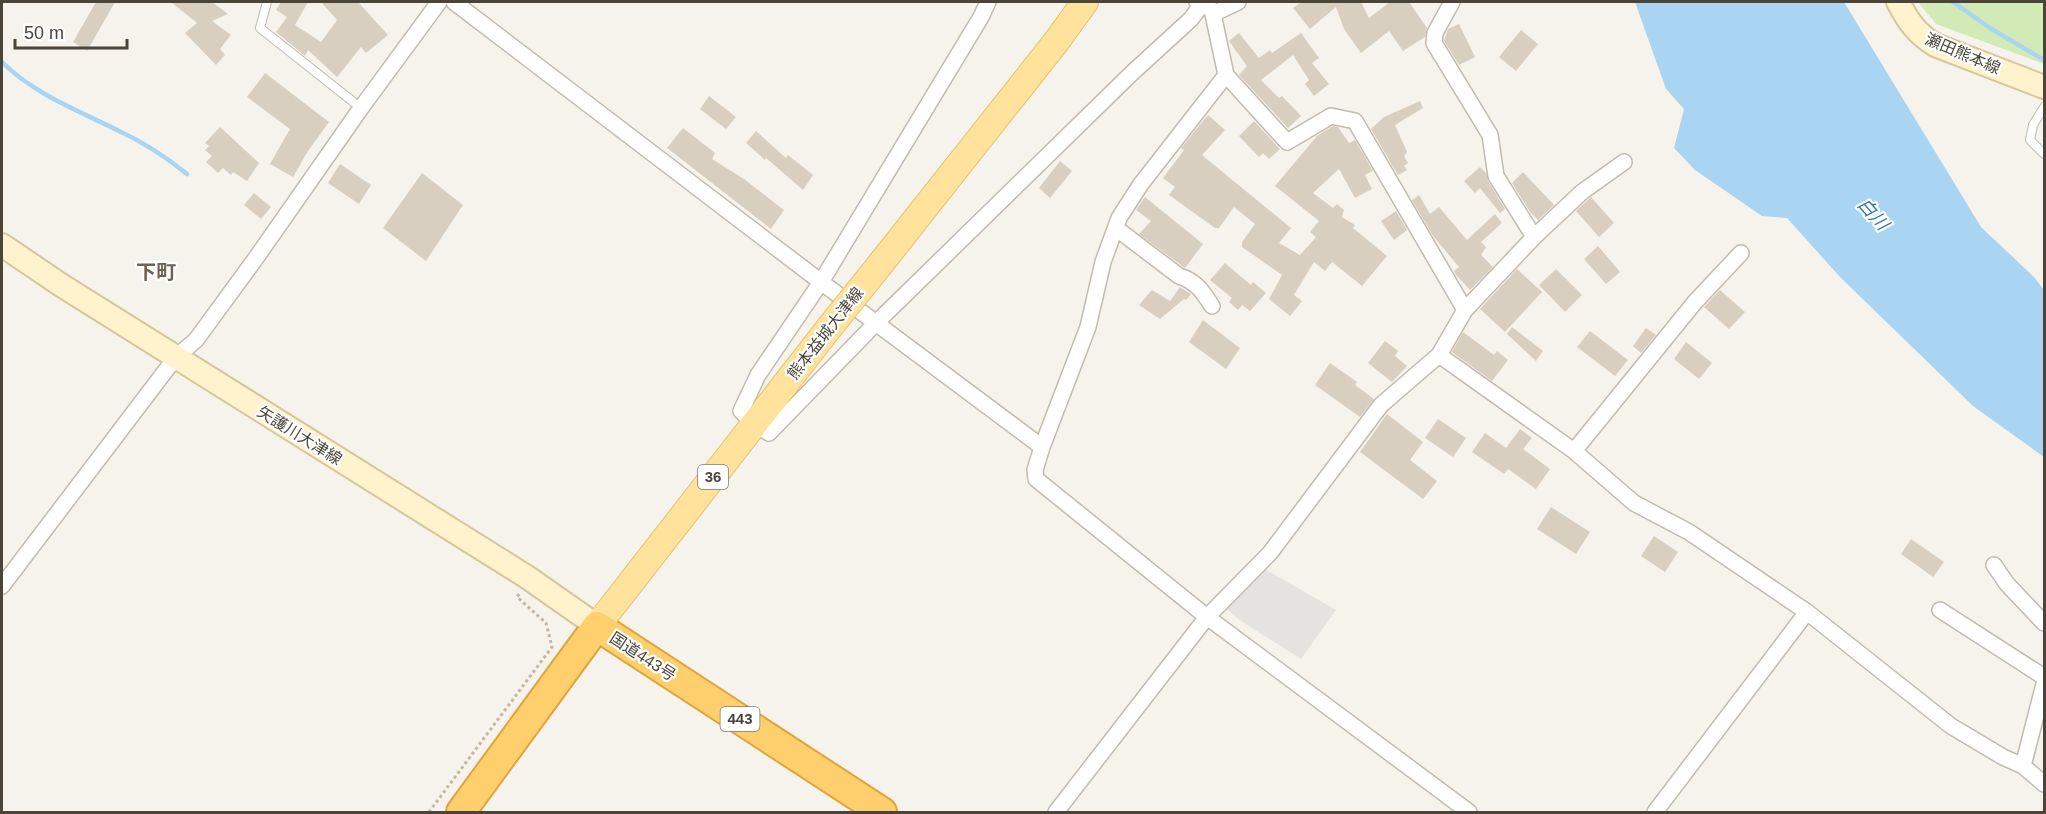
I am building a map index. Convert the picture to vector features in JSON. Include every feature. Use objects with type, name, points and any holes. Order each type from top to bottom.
[{"type":"highway","name":"国道443号","points":[[461,813],[597,626],[882,813]]},
{"type":"main road","name":"熊本益城大津線","points":[[597,626],[1085,2]]},
{"type":"main road","name":"瀬田熊本線","points":[[1898,2],[1907,21],[1918,34],[1935,45],[2044,87]]},
{"type":"main road","name":"矢護川大津線","points":[[2,245],[526,577],[597,626]]},
{"type":"street","points":[[2,586],[176,357],[196,340],[439,2]]},
{"type":"street","points":[[453,2],[1042,447]]},
{"type":"street","points":[[988,2],[821,282],[758,375],[741,411],[754,424],[769,433],[876,323],[1123,81],[1204,6],[1238,2]]},
{"type":"street","points":[[1452,2],[1435,33],[1434,44],[1490,135],[1496,176],[1534,237]]},
{"type":"street","points":[[1204,6],[1226,75],[1287,142],[1331,116],[1355,121],[1465,310]]},
{"type":"street","points":[[1226,75],[1141,184],[1119,218],[1117,229],[1103,262],[1088,327],[1042,447],[1035,470],[1036,479],[1207,617],[1469,813]]},
{"type":"street","points":[[1056,813],[1207,617],[1270,553],[1381,405],[1438,355],[1465,310],[1534,237],[1582,192],[1624,162]]},
{"type":"street","points":[[1117,229],[1179,276],[1190,279],[1202,289],[1212,306]]},
{"type":"street","points":[[1574,451],[1665,338],[1741,253]]},
{"type":"street","points":[[1438,355],[1574,451],[1634,504],[1689,532],[1807,612],[1952,726],[2003,758],[2023,766],[2044,784]]},
{"type":"street","points":[[1994,565],[2007,584],[2044,623]]},
{"type":"street","points":[[1940,610],[2044,677]]},
{"type":"street","points":[[1655,813],[1807,612]]},
{"type":"street","points":[[2023,766],[2044,684]]},
{"type":"lane","points":[[267,2],[260,28],[361,108]]},
{"type":"lane","points":[[2044,107],[2033,125],[2030,140],[2044,154]]},
{"type":"path","points":[[429,813],[552,647],[546,623],[517,597],[526,577]]},
{"type":"green space","points":[[1918,2],[2044,2],[2044,64],[1936,24]]},
{"type":"shaded area","points":[[1263,568],[1336,610],[1301,659],[1226,609]]},
{"type":"water","name":"白川","points":[[1635,2],[1844,2],[1981,227],[2034,277],[2044,290],[2044,457],[1973,406],[1840,277],[1787,218],[1762,216],[1695,170],[1674,148],[1684,109],[1666,89]]},
{"type":"building","points":[[96,2],[115,2],[87,51],[73,42]]},
{"type":"building","points":[[171,2],[212,2],[228,14],[212,21],[231,35],[220,49],[225,55],[216,65],[185,33],[197,23]]},
{"type":"building","points":[[281,2],[308,2],[295,25],[321,42],[337,20],[321,2],[358,2],[388,35],[366,53],[361,47],[337,77],[308,50],[305,56],[276,32],[287,17],[276,10]]},
{"type":"building","points":[[1301,2],[1361,2],[1369,18],[1390,2],[1409,2],[1427,28],[1425,37],[1403,51],[1389,31],[1361,53],[1344,29],[1336,7],[1310,29],[1293,8]]},
{"type":"building","points":[[1459,24],[1475,57],[1459,65],[1444,41],[1448,29]]},
{"type":"building","points":[[1521,30],[1538,44],[1516,71],[1499,57]]},
{"type":"building","points":[[1239,33],[1259,58],[1270,50],[1272,53],[1301,33],[1319,58],[1312,63],[1329,84],[1314,96],[1305,84],[1309,80],[1293,55],[1261,80],[1279,98],[1282,96],[1301,116],[1288,128],[1239,75],[1247,66],[1229,41]]},
{"type":"building","points":[[265,73],[329,122],[293,177],[270,164],[290,129],[247,97]]},
{"type":"building","points":[[709,96],[736,117],[726,129],[700,109]]},
{"type":"building","points":[[1420,101],[1423,108],[1395,125],[1407,152],[1404,156],[1408,163],[1404,166],[1407,170],[1398,175],[1371,129],[1384,117]]},
{"type":"building","points":[[1208,115],[1225,130],[1202,155],[1291,228],[1279,243],[1300,255],[1316,237],[1310,232],[1319,221],[1275,186],[1317,136],[1333,126],[1338,127],[1349,143],[1355,140],[1373,171],[1365,175],[1372,189],[1355,198],[1339,169],[1313,193],[1333,208],[1337,204],[1344,210],[1342,217],[1355,225],[1353,228],[1387,256],[1362,286],[1332,262],[1325,271],[1314,262],[1294,295],[1302,301],[1290,316],[1269,299],[1282,275],[1242,247],[1242,242],[1255,224],[1234,207],[1219,228],[1215,228],[1169,195],[1175,187],[1163,178],[1184,150],[1181,148]]},
{"type":"building","points":[[1254,121],[1280,149],[1269,159],[1263,153],[1259,157],[1239,136]]},
{"type":"building","points":[[220,127],[259,163],[247,181],[233,172],[231,175],[223,168],[218,173],[206,162],[212,156],[205,150],[209,146],[205,143]]},
{"type":"building","points":[[683,128],[715,153],[712,159],[744,179],[784,210],[771,229],[667,148]]},
{"type":"building","points":[[756,131],[786,158],[788,155],[813,175],[803,190],[746,143]]},
{"type":"building","points":[[1060,161],[1072,171],[1050,198],[1039,188]]},
{"type":"building","points":[[340,164],[371,185],[359,204],[328,183]]},
{"type":"building","points":[[1480,167],[1486,173],[1488,181],[1505,209],[1500,213],[1480,188],[1475,193],[1464,181]]},
{"type":"building","points":[[1523,172],[1554,205],[1538,220],[1530,212],[1512,183]]},
{"type":"building","points":[[422,173],[463,205],[426,261],[383,228]]},
{"type":"building","points":[[254,193],[271,207],[261,219],[244,205]]},
{"type":"building","points":[[1419,195],[1430,214],[1439,207],[1467,240],[1495,214],[1502,223],[1481,242],[1486,247],[1481,255],[1493,267],[1470,290],[1456,275],[1454,271],[1459,267],[1433,236],[1412,200]]},
{"type":"building","points":[[1145,197],[1203,244],[1185,268],[1139,234],[1151,221],[1136,210]]},
{"type":"building","points":[[1591,197],[1614,223],[1599,237],[1576,211]]},
{"type":"building","points":[[1396,211],[1407,230],[1394,240],[1381,221]]},
{"type":"building","points":[[1598,246],[1620,272],[1606,284],[1584,259]]},
{"type":"building","points":[[1225,263],[1251,285],[1253,282],[1266,293],[1250,311],[1242,305],[1238,310],[1229,302],[1232,298],[1210,280]]},
{"type":"building","points":[[1517,269],[1542,292],[1505,332],[1480,309]]},
{"type":"building","points":[[1556,269],[1582,295],[1565,312],[1539,285]]},
{"type":"building","points":[[1180,287],[1191,294],[1160,319],[1139,305],[1152,290],[1170,301]]},
{"type":"building","points":[[1720,290],[1745,312],[1729,329],[1704,307]]},
{"type":"building","points":[[1203,320],[1240,348],[1226,369],[1189,342]]},
{"type":"building","points":[[1512,327],[1543,351],[1536,361],[1507,334]]},
{"type":"building","points":[[1646,328],[1656,335],[1641,353],[1633,346]]},
{"type":"building","points":[[1590,331],[1628,360],[1615,376],[1577,347]]},
{"type":"building","points":[[1463,332],[1494,355],[1497,351],[1508,360],[1492,381],[1452,352]]},
{"type":"building","points":[[1385,341],[1398,351],[1395,356],[1407,366],[1392,382],[1368,363]]},
{"type":"building","points":[[1686,342],[1712,363],[1699,379],[1674,359]]},
{"type":"building","points":[[1330,363],[1357,382],[1355,385],[1374,399],[1360,417],[1315,385]]},
{"type":"building","points":[[1387,414],[1423,442],[1410,460],[1437,481],[1423,499],[1360,452]]},
{"type":"building","points":[[1438,419],[1466,438],[1453,457],[1425,438]]},
{"type":"building","points":[[1520,429],[1532,438],[1523,449],[1550,469],[1536,489],[1508,469],[1504,474],[1472,452],[1485,433],[1506,448]]},
{"type":"building","points":[[1551,507],[1590,532],[1576,554],[1537,529]]},
{"type":"building","points":[[1654,536],[1678,552],[1665,572],[1641,556]]},
{"type":"building","points":[[1911,539],[1944,562],[1933,577],[1901,554]]},
{"type":"waterway","points":[[1953,2],[1990,28],[2044,60]]},
{"type":"waterway","points":[[2,62],[43,93],[139,141],[187,174]]},
{"type":"district","name":"下町","points":[[156,272]]}]
